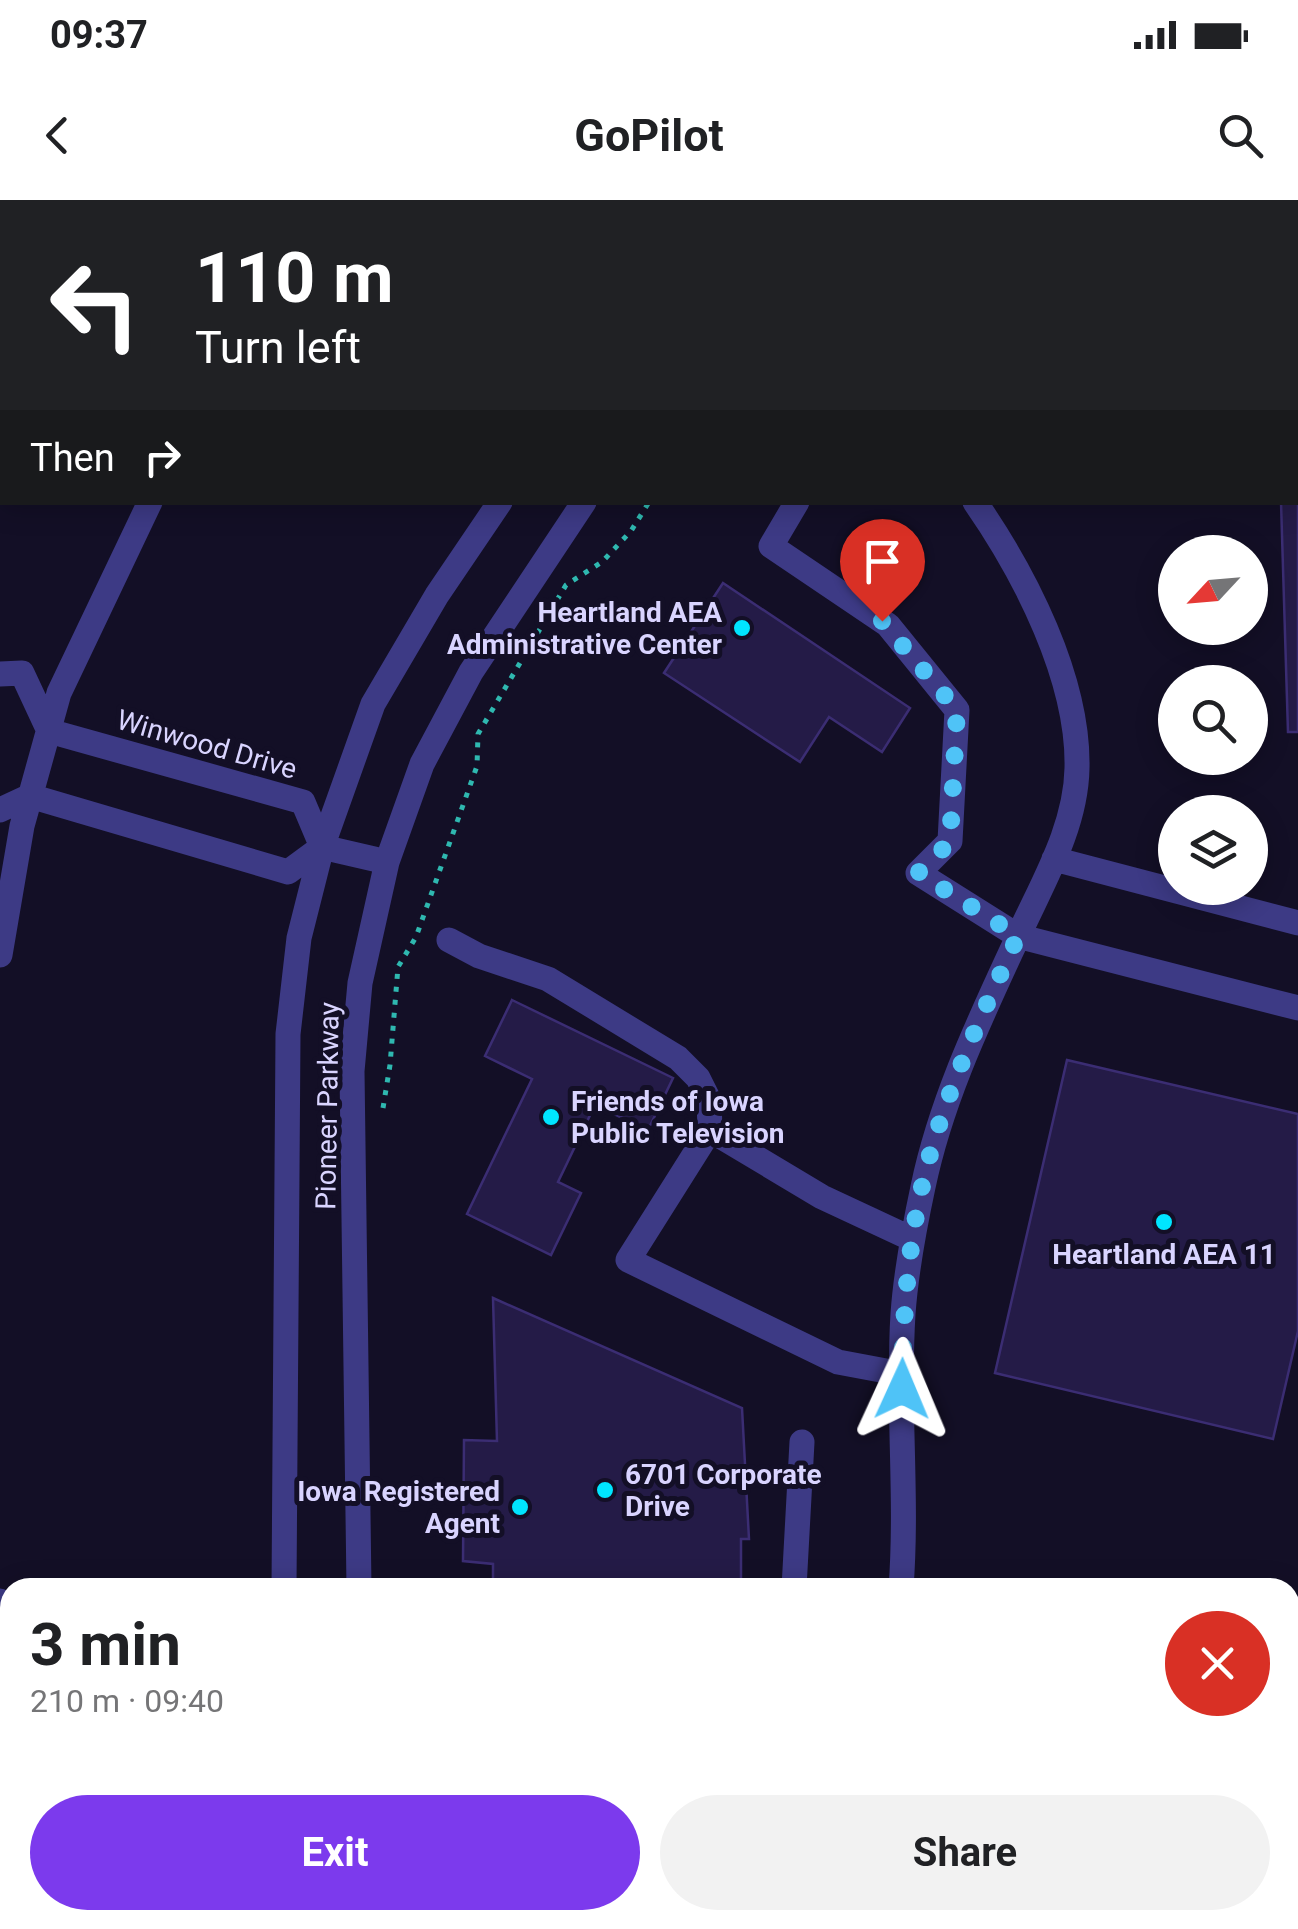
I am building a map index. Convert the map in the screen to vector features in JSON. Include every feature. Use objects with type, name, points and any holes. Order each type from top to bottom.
[{"type":"street","points":[[0,955],[22,826],[59,693],[148,505]]},
{"type":"street","name":"Pioneer Parkway","points":[[284,1578],[288,1034],[299,938],[322,847],[373,704],[437,595],[498,505]]},
{"type":"street","name":"Pioneer Parkway","points":[[358,1578],[352,1072],[360,983],[387,862],[422,764],[471,672],[582,505]]},
{"type":"street","points":[[795,505],[771,546],[888,625],[957,710],[950,842],[918,873],[1018,936],[1298,1008]]},
{"type":"street","points":[[901,1578],[906,1525],[903,1315],[912,1239],[928,1163],[949,1095],[1054,859],[1071,812],[1077,771],[1072,714],[1054,654],[1026,587],[977,505]]},
{"type":"street","points":[[0,674],[22,673],[48,731]]},
{"type":"street","name":"Winwood Drive","points":[[48,731],[303,802],[322,847]]},
{"type":"street","points":[[0,810],[30,796],[288,872],[322,847],[387,862]]},
{"type":"street","points":[[1054,859],[1298,923]]},
{"type":"street","points":[[449,940],[479,956],[548,979],[678,1058],[698,1078],[708,1100],[710,1130],[628,1260],[838,1362],[902,1374]]},
{"type":"street","points":[[710,1130],[822,1198],[912,1239]]},
{"type":"street","points":[[795,1578],[802,1442]]},
{"type":"path","points":[[383,1124],[398,967],[416,937],[476,766],[478,734],[566,585],[602,562],[647,505]]},
{"type":"building","points":[[1281,505],[1298,505],[1298,732],[1288,732]]},
{"type":"building","name":"Heartland AEA Administrative Center","points":[[723,583],[910,708],[882,752],[829,717],[800,762],[664,673]]},
{"type":"building","name":"Friends of Iowa Public Television","points":[[512,1000],[673,1078],[648,1130],[595,1105],[558,1182],[581,1193],[551,1255],[467,1214],[532,1079],[485,1056]]},
{"type":"building","name":"Heartland AEA 11","points":[[1067,1060],[1298,1114],[1298,1331],[1273,1439],[995,1373]]},
{"type":"building","name":"6701 Corporate Drive","points":[[493,1298],[742,1408],[749,1539],[741,1539],[741,1578],[493,1578],[493,1564],[463,1561],[464,1440],[497,1441]]},
{"type":"place","name":"Heartland AEA Administrative Center","points":[[742,628]]},
{"type":"place","name":"Friends of Iowa Public Television","points":[[551,1117]]},
{"type":"place","name":"Heartland AEA 11","points":[[1164,1222]]},
{"type":"place","name":"6701 Corporate Drive","points":[[605,1490]]},
{"type":"place","name":"Iowa Registered Agent","points":[[520,1507]]},
{"type":"route","points":[[882,621],[957,710],[950,842],[918,873],[1018,936],[949,1095],[928,1163],[912,1239],[903,1315],[902,1389]]}]
